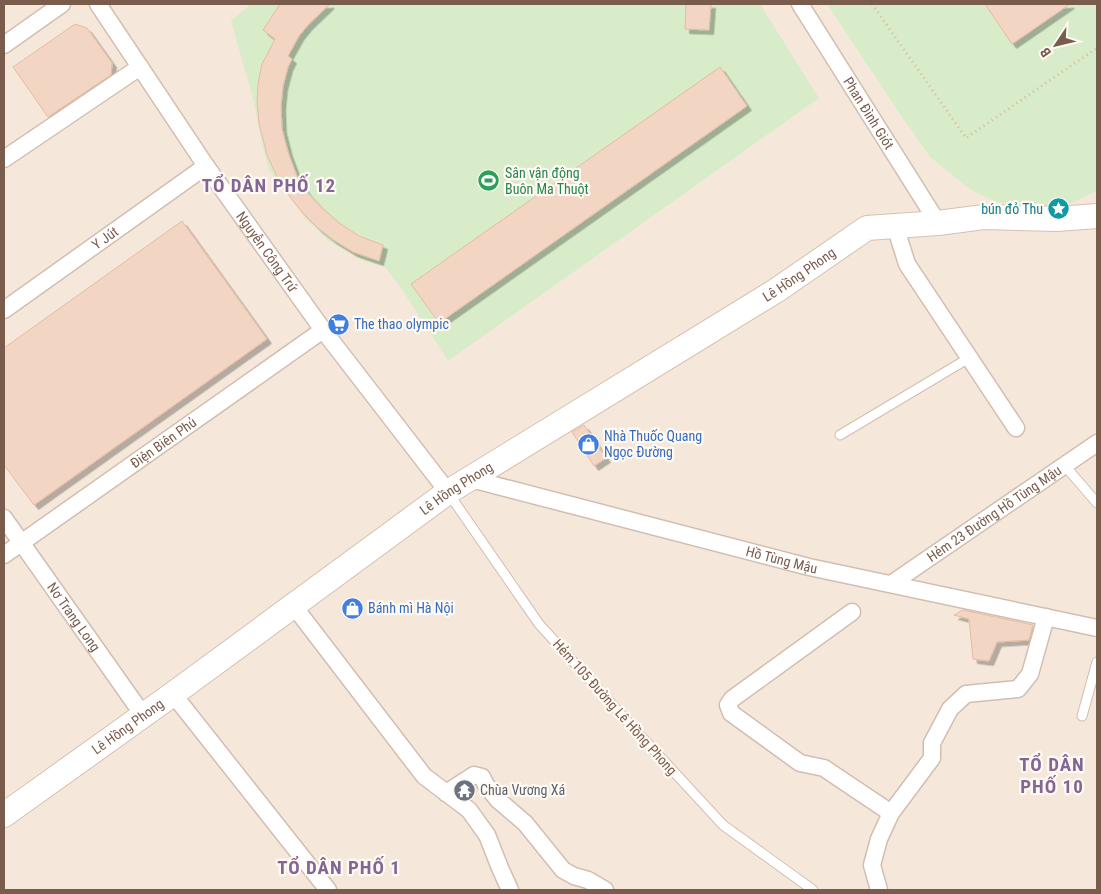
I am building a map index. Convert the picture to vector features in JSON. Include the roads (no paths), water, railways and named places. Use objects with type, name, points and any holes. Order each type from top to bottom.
[{"type":"street","points":[[4,45],[62,4]]},
{"type":"street","name":"Nguyễn Công Trứ","points":[[98,4],[206,166],[323,330],[448,492]]},
{"type":"street","name":"Phan Đình Giót","points":[[800,4],[938,223]]},
{"type":"street","points":[[4,159],[140,67]]},
{"type":"street","name":"Y Jút","points":[[4,310],[206,166]]},
{"type":"street","name":"Lê Hồng Phong","points":[[4,815],[448,492],[777,290],[866,228],[938,223],[984,217],[1057,219],[1097,216]]},
{"type":"street","name":"Lê Hồng Phong","points":[[938,223],[981,233],[1062,232],[1097,229]]},
{"type":"street","points":[[895,226],[907,264],[1016,428]]},
{"type":"street","name":"Điện Biên Phủ","points":[[4,555],[323,330]]},
{"type":"street","name":"Hẻm 23 Đường Hồ Tùng Mậu","points":[[891,584],[1097,443]]},
{"type":"street","name":"Hồ Tùng Mậu","points":[[471,479],[810,567],[1097,628]]},
{"type":"street","name":"Nơ Trang Long","points":[[4,518],[143,715]]},
{"type":"street","points":[[294,605],[424,776],[469,810],[487,835],[510,890]]},
{"type":"street","points":[[852,612],[732,699],[728,705],[731,714],[800,763],[824,768],[892,814]]},
{"type":"street","points":[[879,890],[872,865],[878,839],[892,814],[932,758],[932,743],[950,709],[966,694],[1018,689],[1030,674],[1046,617]]},
{"type":"street","points":[[172,694],[328,890]]},
{"type":"street","points":[[446,793],[474,775],[482,777],[498,800],[525,824],[563,870],[588,880],[605,890]]},
{"type":"lane","points":[[840,435],[969,358]]},
{"type":"lane","points":[[1065,466],[1097,503]]},
{"type":"lane","name":"Hẻm 105 Đường Lê Hồng Phong","points":[[448,492],[539,624],[628,722],[723,825],[813,890]]},
{"type":"lane","points":[[1082,716],[1097,662]]},
{"type":"place","name":"Sân vận động Buôn Ma Thuột","points":[[489,181]]},
{"type":"place","name":"bún đỏ Thu","points":[[1059,209]]},
{"type":"place","name":"The thao olympic","points":[[338,324]]},
{"type":"place","name":"Nhà Thuốc Quang Ngọc Đường","points":[[588,444]]},
{"type":"place","name":"Bánh mì Hà Nội","points":[[352,608]]},
{"type":"place","name":"Chùa Vương Xá","points":[[464,790]]},
{"type":"district","name":"TỔ DÂN PHỐ 12","points":[[269,185]]},
{"type":"district","name":"TỔ DÂN PHỐ 10","points":[[1052,775]]},
{"type":"district","name":"TỔ DÂN PHỐ 1","points":[[339,867]]}]
